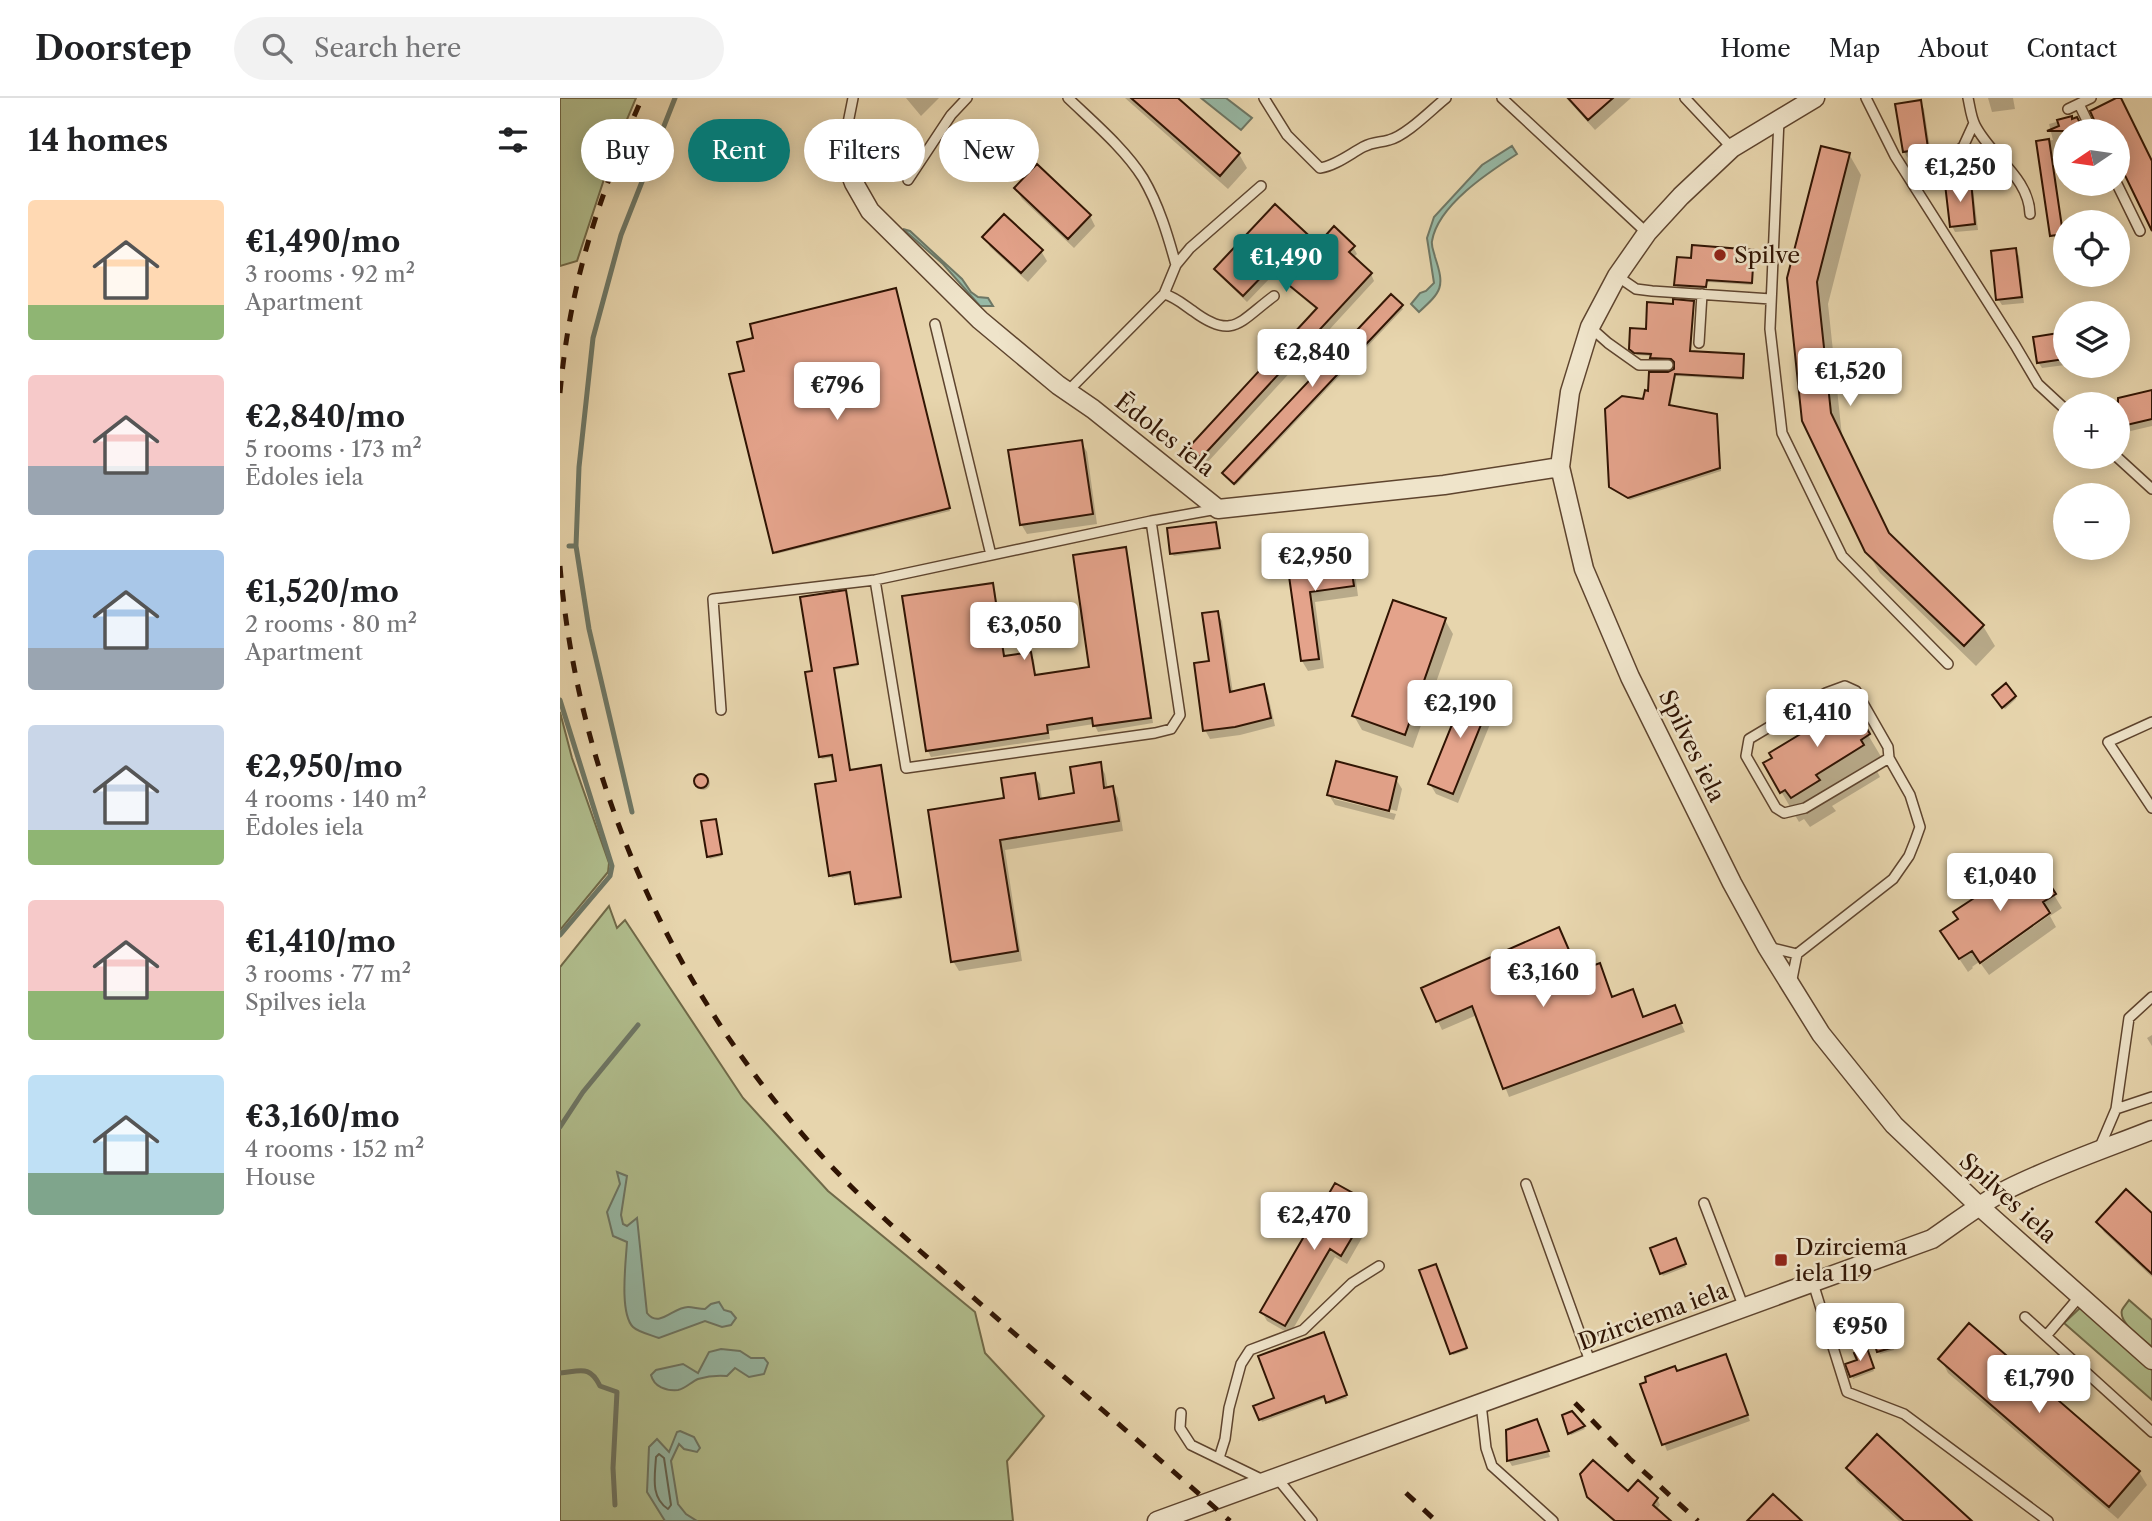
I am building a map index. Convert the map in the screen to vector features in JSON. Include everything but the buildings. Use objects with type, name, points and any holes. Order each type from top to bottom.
[{"type":"street","name":"Spilves iela","points":[[1815,98],[1732,148],[1647,233],[1617,276],[1590,327],[1570,392],[1560,467],[1584,569],[1630,677],[1732,883],[1767,947],[1821,1034],[1894,1125],[1979,1206],[2152,1360]]},
{"type":"street","name":"Ēdoles iela","points":[[854,182],[870,211],[980,320],[1067,392],[1093,409],[1219,509],[1444,485],[1560,467]]},
{"type":"street","name":"Dzirciema iela","points":[[1157,1521],[1932,1240],[1979,1206],[2009,1189],[2152,1130]]},
{"type":"lane","points":[[849,119],[853,98]]},
{"type":"lane","points":[[925,155],[951,116],[967,98]]},
{"type":"lane","points":[[1068,98],[1104,132],[1143,178],[1164,223],[1176,265]]},
{"type":"lane","points":[[1264,98],[1287,135],[1320,168],[1328,167],[1367,144],[1378,140],[1389,141],[1446,98]]},
{"type":"lane","points":[[1502,98],[1647,233]]},
{"type":"lane","points":[[1685,98],[1732,148]]},
{"type":"lane","points":[[1866,98],[1895,156],[2038,384],[2053,398]]},
{"type":"lane","points":[[1968,98],[1974,123],[1987,145],[2025,188],[2030,215]]},
{"type":"lane","points":[[2068,109],[2091,98]]},
{"type":"lane","points":[[2079,104],[2086,119]]},
{"type":"lane","points":[[1779,118],[1780,145],[1770,329],[1782,433],[1842,556],[1948,664]]},
{"type":"lane","points":[[1912,183],[1963,147],[1974,123]]},
{"type":"lane","points":[[1067,392],[1164,294],[1176,265],[1191,247],[1261,186]]},
{"type":"lane","points":[[2123,196],[2140,231]]},
{"type":"lane","points":[[1617,276],[1636,289],[1771,299]]},
{"type":"lane","points":[[1164,294],[1172,296],[1210,324],[1220,328],[1231,328],[1275,296]]},
{"type":"lane","points":[[1699,343],[1702,295]]},
{"type":"lane","points":[[935,324],[991,555]]},
{"type":"lane","points":[[1590,327],[1639,365],[1668,365]]},
{"type":"lane","points":[[2130,469],[2152,489]]},
{"type":"lane","points":[[721,710],[713,598],[875,580],[1219,509]]},
{"type":"lane","points":[[875,580],[906,768],[1155,733],[1171,729],[1180,715],[1151,521]]},
{"type":"lane","points":[[1791,985],[1797,954],[1893,879],[1909,856],[1920,827],[1910,795],[1889,758],[1888,747],[1856,691],[1845,686],[1826,693],[1749,739],[1746,756],[1776,808],[1784,813],[1805,807],[1889,758]]},
{"type":"lane","points":[[2152,722],[2108,742],[2152,808]]},
{"type":"lane","points":[[1767,947],[1797,954]]},
{"type":"lane","points":[[2099,1151],[2116,1109],[2129,1018],[2152,997]]},
{"type":"lane","points":[[2116,1109],[2152,1097]]},
{"type":"lane","points":[[1526,1184],[1574,1324],[1591,1364]]},
{"type":"lane","points":[[1704,1203],[1744,1308]]},
{"type":"lane","points":[[1219,1458],[1241,1364],[1250,1350],[1303,1330],[1352,1283],[1379,1266]]},
{"type":"lane","points":[[1813,1283],[1847,1392],[1904,1414],[2048,1521]]},
{"type":"lane","points":[[2046,1336],[2080,1296]]},
{"type":"lane","points":[[2025,1317],[2152,1432]]},
{"type":"lane","points":[[1482,1404],[1486,1448],[1492,1466],[1553,1521]]},
{"type":"lane","points":[[1181,1413],[1180,1428],[1191,1445],[1272,1480],[1312,1521]]},
{"type":"shaded area","points":[[560,98],[636,98],[627,119],[581,119],[581,182],[603,182],[577,261],[560,266]]},
{"type":"shaded area","points":[[560,712],[572,758],[609,863],[608,872],[560,930]]},
{"type":"shaded area","points":[[609,906],[617,928],[625,920],[743,1098],[828,1191],[975,1312],[985,1353],[1044,1416],[1007,1461],[1013,1521],[560,1521],[560,967]]},
{"type":"shaded area","points":[[2129,1300],[2152,1320],[2152,1347],[2124,1320],[2122,1310]]},
{"type":"shaded area","points":[[2081,1307],[2152,1370],[2152,1400],[2064,1323]]},
{"type":"water","points":[[1201,98],[1226,98],[1252,118],[1241,130]]},
{"type":"water","points":[[1512,146],[1517,154],[1466,191],[1454,202],[1436,228],[1432,243],[1440,275],[1439,288],[1433,299],[1419,312],[1411,304],[1434,283],[1427,238],[1434,217],[1482,165]]},
{"type":"water","points":[[903,229],[910,231],[962,279],[971,292],[978,297],[988,298],[993,306],[980,306],[943,264]]},
{"type":"water","points":[[617,1172],[627,1176],[621,1215],[623,1224],[627,1226],[637,1218],[647,1313],[656,1319],[682,1308],[705,1309],[719,1302],[724,1310],[731,1312],[736,1318],[731,1325],[722,1327],[705,1321],[659,1338],[633,1327],[625,1299],[627,1242],[613,1236],[607,1212],[620,1184]]},
{"type":"water","points":[[721,1349],[740,1351],[751,1358],[764,1358],[768,1363],[764,1374],[749,1377],[735,1368],[727,1376],[698,1379],[678,1390],[661,1387],[651,1375],[656,1370],[683,1364],[698,1373],[709,1352]]},
{"type":"water","points":[[677,1432],[694,1437],[700,1448],[697,1452],[684,1449],[679,1444],[671,1461],[678,1504],[686,1514],[697,1521],[665,1521],[647,1492],[649,1447],[657,1439],[669,1452]]},
{"type":"waterway","points":[[576,546],[579,467],[593,338],[621,235],[675,98]]},
{"type":"waterway","points":[[569,546],[576,546],[589,629],[632,812]]},
{"type":"waterway","points":[[560,700],[612,866],[610,876],[560,935]]},
{"type":"waterway","points":[[560,1127],[583,1092],[638,1025]]},
{"type":"waterway","points":[[560,1373],[588,1372],[600,1386],[617,1392],[613,1468],[615,1505]]},
{"type":"railway","points":[[560,393],[571,314],[588,242],[612,171],[642,98]]},
{"type":"railway","points":[[560,566],[570,647],[588,727],[611,805],[642,881],[678,954],[720,1025],[767,1091],[820,1154],[859,1194],[1230,1521]]},
{"type":"railway","points":[[1575,1403],[1630,1459],[1698,1521]]},
{"type":"railway","points":[[1406,1493],[1436,1521]]},
{"type":"place","name":"Spilve","points":[[1720,255]]},
{"type":"place","name":"Dzirciema iela 119","points":[[1781,1260]]}]
